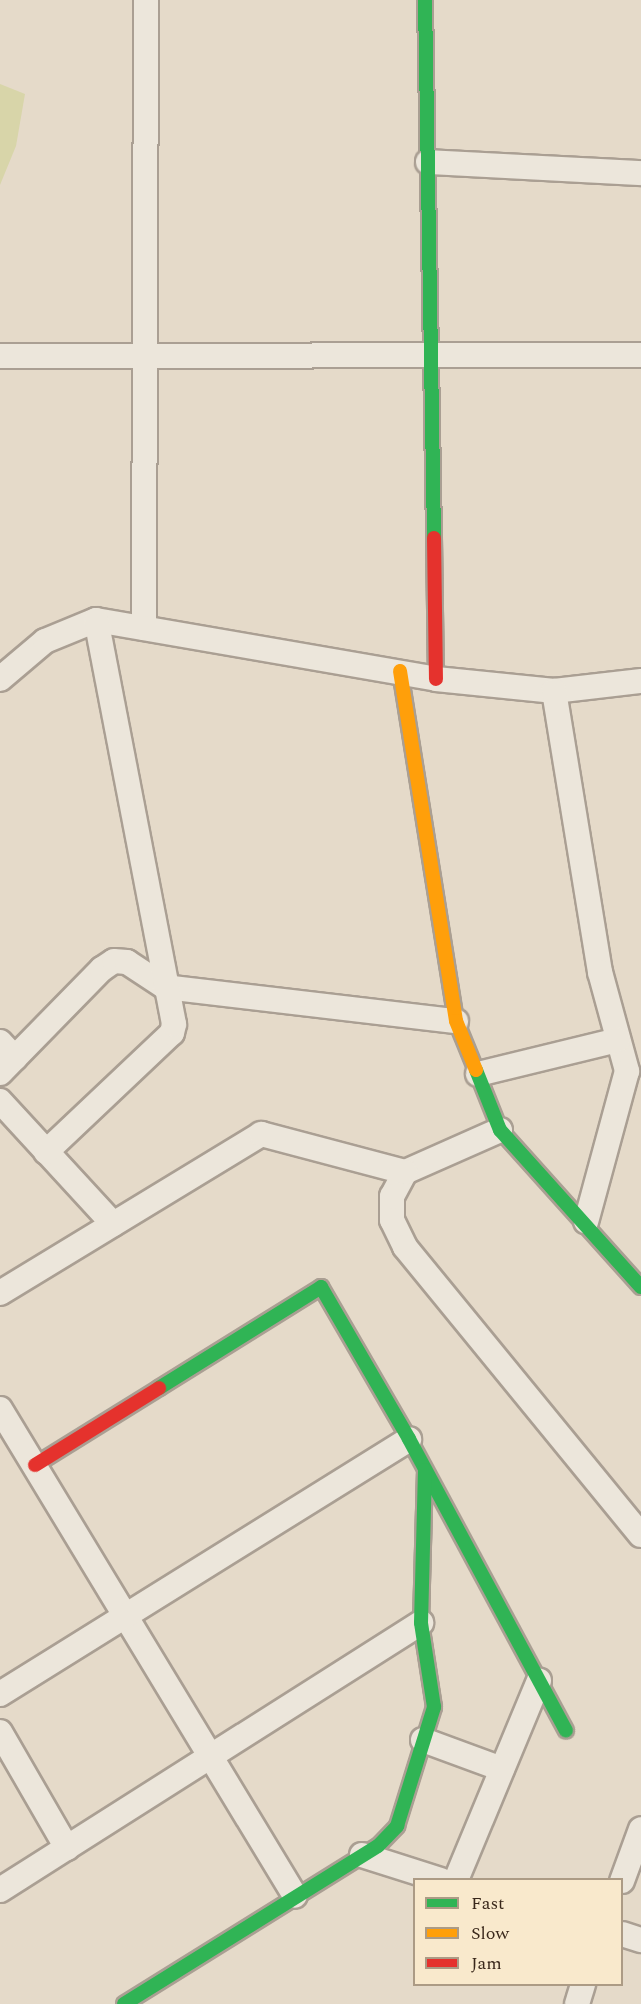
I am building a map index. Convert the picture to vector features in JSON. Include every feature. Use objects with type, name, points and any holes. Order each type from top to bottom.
[{"type":"street","points":[[144,628],[146,0]]},
{"type":"street","points":[[425,0],[436,679]]},
{"type":"street","points":[[428,162],[641,172]]},
{"type":"street","points":[[0,356],[641,355]]},
{"type":"street","points":[[46,1152],[172,1033],[174,1024],[165,987],[96,620]]},
{"type":"street","points":[[0,679],[45,641],[96,620],[436,679],[554,692],[641,681]]},
{"type":"street","points":[[400,671],[456,1021],[500,1130],[586,1222],[641,1287]]},
{"type":"street","points":[[554,692],[600,972],[618,1040],[634,1073],[586,1222]]},
{"type":"street","points":[[5,1058],[102,969],[114,962],[127,962],[165,987],[456,1021]]},
{"type":"street","points":[[478,1074],[618,1040]]},
{"type":"street","points":[[0,1101],[113,1224]]},
{"type":"street","points":[[500,1130],[405,1172],[392,1196],[392,1220],[405,1247],[641,1535]]},
{"type":"street","points":[[0,1293],[261,1134],[405,1172]]},
{"type":"street","points":[[35,1465],[321,1287],[409,1439],[566,1730]]},
{"type":"street","points":[[0,1409],[295,1896]]},
{"type":"street","points":[[0,1694],[124,1614],[409,1439]]},
{"type":"street","points":[[124,2004],[150,1997],[295,1896],[389,1838],[397,1826],[434,1707],[421,1623],[425,1470]]},
{"type":"street","points":[[0,1890],[421,1623]]},
{"type":"street","points":[[457,1878],[539,1681]]},
{"type":"street","points":[[0,1732],[67,1848]]},
{"type":"street","points":[[423,1740],[502,1769]]},
{"type":"street","points":[[622,1878],[641,1829]]},
{"type":"street","points":[[362,1855],[435,1878]]},
{"type":"street","points":[[623,1935],[641,1940]]},
{"type":"street","points":[[577,2004],[583,1986]]},
{"type":"shaded area","points":[[0,84],[25,94],[16,146],[0,185]]},
{"type":"traffic: fast","points":[[425,0],[434,538]]},
{"type":"traffic: fast","points":[[476,1070],[500,1130],[641,1287]]},
{"type":"traffic: fast","points":[[159,1388],[321,1287],[409,1439],[566,1730]]},
{"type":"traffic: fast","points":[[124,2004],[378,1846],[397,1826],[434,1707],[421,1623],[425,1470]]},
{"type":"traffic: slow","points":[[400,671],[456,1021],[476,1070]]},
{"type":"traffic: jam","points":[[434,538],[436,679]]},
{"type":"traffic: jam","points":[[35,1465],[159,1388]]}]
